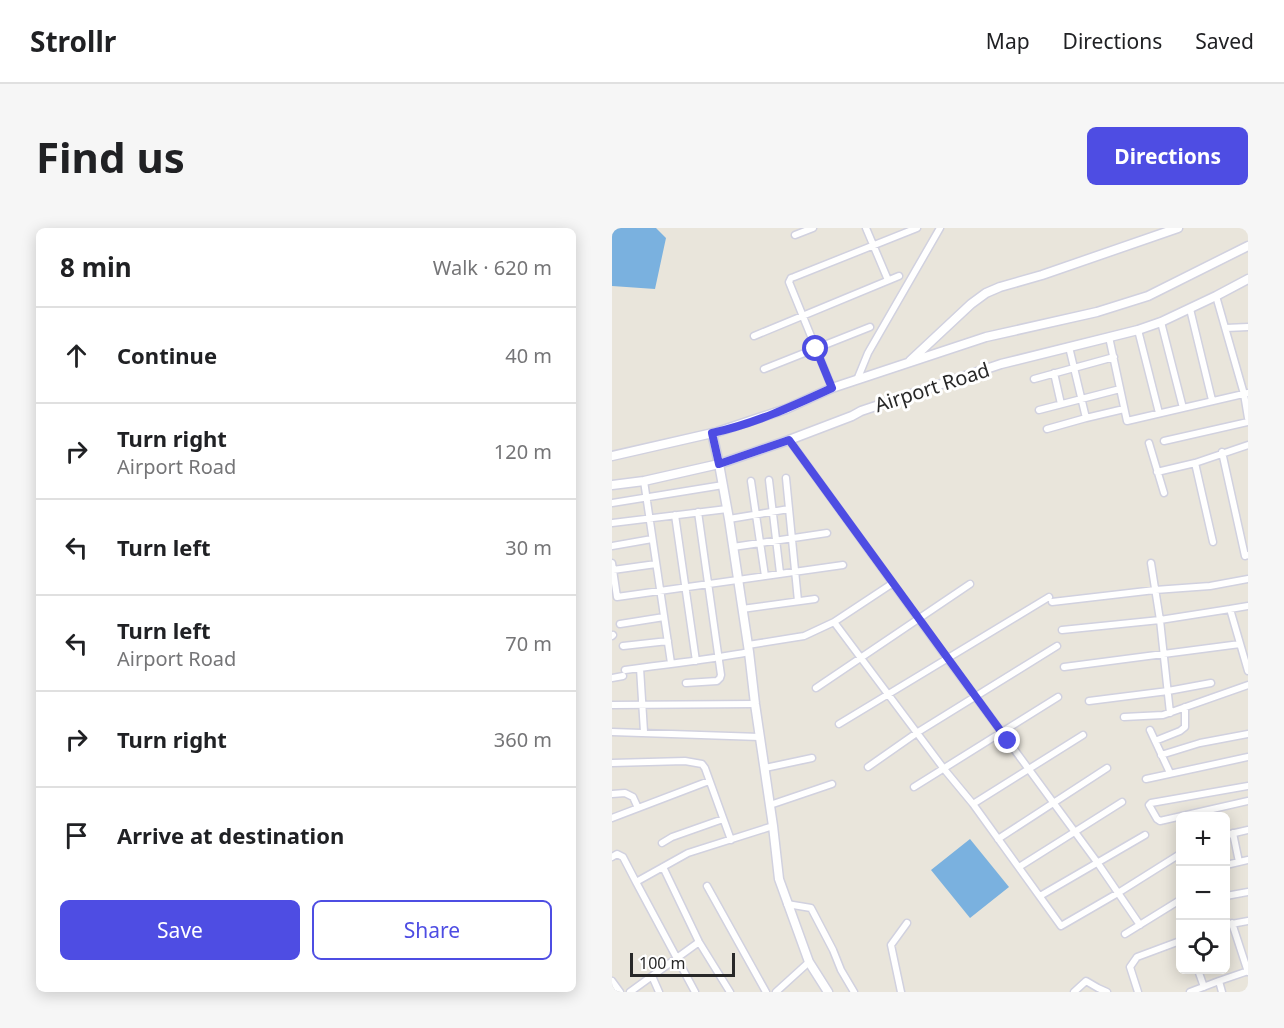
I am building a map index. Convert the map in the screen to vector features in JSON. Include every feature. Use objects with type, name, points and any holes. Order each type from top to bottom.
[{"type":"main road","name":"Airport Road","points":[[909,363],[981,295],[1000,286],[1042,275],[1178,228]]},
{"type":"main road","name":"Airport Road","points":[[612,456],[751,422],[832,388],[989,336],[1097,312],[1148,296],[1248,246]]},
{"type":"main road","name":"Airport Road","points":[[612,485],[644,481],[719,464],[789,440],[861,411],[1001,364],[1138,330],[1190,309],[1248,279]]},
{"type":"main road","points":[[712,433],[729,519],[779,879],[808,962],[828,992]]},
{"type":"street","points":[[795,235],[813,228]]},
{"type":"street","points":[[866,228],[888,280]]},
{"type":"street","points":[[832,388],[790,286],[791,278],[917,228]]},
{"type":"street","points":[[857,380],[868,353],[940,228]]},
{"type":"street","points":[[754,336],[898,276]]},
{"type":"street","points":[[1164,441],[1248,420],[1246,393],[1216,296]]},
{"type":"street","points":[[1190,309],[1212,400]]},
{"type":"street","points":[[1161,322],[1183,408]]},
{"type":"street","points":[[764,369],[870,327]]},
{"type":"street","points":[[1226,328],[1248,327]]},
{"type":"street","points":[[1138,330],[1159,413]]},
{"type":"street","points":[[1109,337],[1127,421],[1246,393]]},
{"type":"street","points":[[1069,347],[1086,418]]},
{"type":"street","points":[[1034,379],[1114,357]]},
{"type":"street","points":[[1054,373],[1061,404]]},
{"type":"street","points":[[1039,410],[1120,389]]},
{"type":"street","points":[[1047,429],[1124,409]]},
{"type":"street","points":[[789,440],[1097,862],[1140,925]]},
{"type":"street","points":[[1149,442],[1164,493]]},
{"type":"street","points":[[1157,471],[1248,445]]},
{"type":"street","points":[[1222,452],[1245,556],[1248,555]]},
{"type":"street","points":[[1195,462],[1213,542]]},
{"type":"street","points":[[786,478],[798,601]]},
{"type":"street","points":[[769,480],[780,573]]},
{"type":"street","points":[[644,481],[671,663]]},
{"type":"street","points":[[751,482],[765,576]]},
{"type":"street","points":[[612,503],[723,485]]},
{"type":"street","points":[[612,523],[727,509]]},
{"type":"street","points":[[729,519],[789,509]]},
{"type":"street","points":[[686,683],[717,681],[721,675],[698,512]]},
{"type":"street","points":[[675,515],[696,661]]},
{"type":"street","points":[[733,547],[827,533]]},
{"type":"street","points":[[612,546],[652,539]]},
{"type":"street","points":[[1151,563],[1170,713]]},
{"type":"street","points":[[656,564],[613,567],[617,597],[843,565]]},
{"type":"street","points":[[839,724],[1050,599],[1210,586],[1248,579]]},
{"type":"street","points":[[612,678],[640,668],[719,658],[748,648],[804,636],[834,622],[893,583]]},
{"type":"street","points":[[816,688],[970,584]]},
{"type":"street","points":[[742,609],[815,598]]},
{"type":"street","points":[[1062,630],[1160,620],[1248,606]]},
{"type":"street","points":[[1230,609],[1248,671]]},
{"type":"street","points":[[620,624],[664,617]]},
{"type":"street","points":[[834,622],[944,769],[973,804],[1061,926],[1176,857]]},
{"type":"street","points":[[623,646],[668,641]]},
{"type":"street","points":[[1064,667],[1240,644]]},
{"type":"street","points":[[868,767],[918,732],[1057,646]]},
{"type":"street","points":[[640,668],[644,732]]},
{"type":"street","points":[[1089,701],[1211,683]]},
{"type":"street","points":[[1124,717],[1158,716],[1170,713],[1248,685]]},
{"type":"street","points":[[914,787],[1058,697]]},
{"type":"street","points":[[612,705],[755,704]]},
{"type":"street","points":[[1155,741],[1185,727],[1185,707]]},
{"type":"street","points":[[1150,730],[1170,773]]},
{"type":"street","points":[[612,732],[760,736]]},
{"type":"street","points":[[1161,755],[1200,743],[1248,734]]},
{"type":"street","points":[[973,804],[1083,735]]},
{"type":"street","points":[[1146,779],[1248,757]]},
{"type":"street","points":[[765,768],[812,758]]},
{"type":"street","points":[[612,763],[685,761],[702,764],[731,840]]},
{"type":"street","points":[[998,839],[1107,768]]},
{"type":"street","points":[[612,818],[709,781]]},
{"type":"street","points":[[770,805],[832,784]]},
{"type":"street","points":[[1248,786],[1149,805],[1160,821],[1248,801]]},
{"type":"street","points":[[612,794],[625,794],[633,797],[638,808]]},
{"type":"street","points":[[1019,867],[1122,802]]},
{"type":"street","points":[[662,843],[672,837],[723,819]]},
{"type":"street","points":[[636,882],[688,853],[773,826]]},
{"type":"street","points":[[1230,834],[1248,830]]},
{"type":"street","points":[[1040,896],[1145,835]]},
{"type":"street","points":[[1230,837],[1239,862]]},
{"type":"street","points":[[612,857],[617,854],[622,857],[695,992]]},
{"type":"street","points":[[1230,864],[1248,860]]},
{"type":"street","points":[[663,867],[699,942],[730,992]]},
{"type":"street","points":[[707,886],[766,992]]},
{"type":"street","points":[[1230,895],[1248,892]]},
{"type":"street","points":[[1125,934],[1176,902]]},
{"type":"street","points":[[787,904],[811,908],[854,992]]},
{"type":"street","points":[[1230,924],[1248,921]]},
{"type":"street","points":[[901,992],[891,945],[907,923]]},
{"type":"street","points":[[1190,992],[1248,972],[1230,927]]},
{"type":"street","points":[[630,992],[699,942]]},
{"type":"street","points":[[1138,992],[1130,967],[1137,957],[1176,942]]},
{"type":"street","points":[[776,992],[808,962]]},
{"type":"street","points":[[1199,974],[1204,987]]},
{"type":"street","points":[[652,976],[659,992]]},
{"type":"street","points":[[612,981],[620,992]]},
{"type":"street","points":[[1074,992],[1086,981],[1107,992]]},
{"type":"street","points":[[1219,981],[1222,992]]},
{"type":"water","points":[[612,228],[656,228],[666,238],[655,289],[612,286]]},
{"type":"water","points":[[970,839],[1009,887],[970,918],[931,870]]},
{"type":"route","points":[[816,349],[832,388],[786,409],[712,433],[719,464],[789,440],[1008,741]]}]
